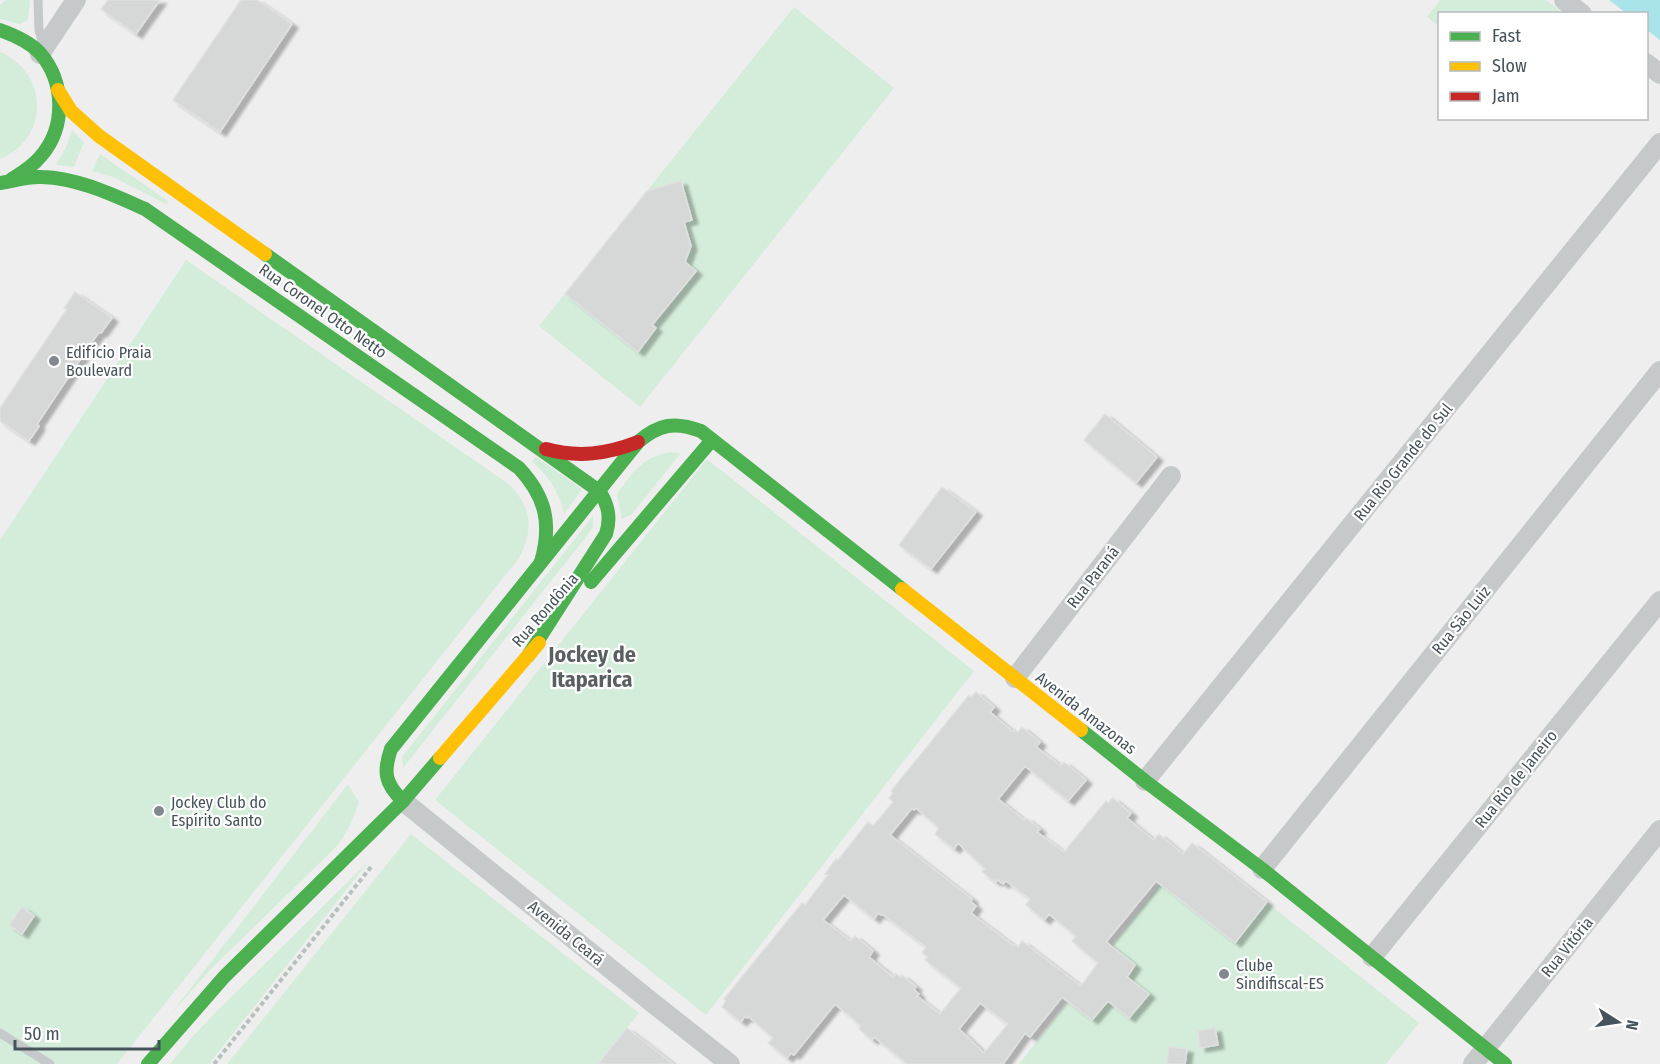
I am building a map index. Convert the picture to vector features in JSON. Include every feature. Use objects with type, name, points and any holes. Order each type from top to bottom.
[{"type":"street","points":[[44,56],[76,0]]},
{"type":"street","points":[[1564,0],[1579,12]]},
{"type":"street","points":[[0,30],[15,35],[44,56],[58,90],[60,106],[58,123],[45,153],[21,174],[0,183]]},
{"type":"street","points":[[1648,64],[1660,74]]},
{"type":"street","name":"Rua Coronel Otto Netto","points":[[58,90],[71,111],[99,136],[599,491]]},
{"type":"street","name":"Rua Rio Grande do Sul","points":[[1145,781],[1660,143]]},
{"type":"street","name":"Rua Coronel Otto Netto","points":[[0,183],[40,177],[77,182],[145,209],[519,468],[540,496],[546,514],[548,536],[541,564]]},
{"type":"street","name":"Rua São Luiz","points":[[1262,869],[1660,371]]},
{"type":"street","name":"Avenida Amazonas","points":[[638,442],[654,430],[673,424],[701,431],[1372,957],[1479,1057],[1505,1064]]},
{"type":"street","name":"Rua Rondônia","points":[[148,1064],[224,977],[403,801],[712,440]]},
{"type":"street","points":[[535,446],[569,454],[587,455],[605,453],[638,442]]},
{"type":"street","name":"Rua Rondônia","points":[[403,801],[388,784],[385,765],[391,750],[638,442]]},
{"type":"street","name":"Rua Paraná","points":[[1015,678],[1171,476]]},
{"type":"street","points":[[528,656],[606,534],[609,526],[609,509],[599,491]]},
{"type":"street","name":"Rua Rio de Janeiro","points":[[1372,957],[1660,601]]},
{"type":"street","name":"Avenida Ceará","points":[[403,801],[730,1064]]},
{"type":"street","name":"Rua Vitória","points":[[1479,1057],[1660,830]]},
{"type":"lane","points":[[38,0],[39,30],[44,56]]},
{"type":"lane","points":[[0,1033],[50,1064]]},
{"type":"path","points":[[214,1064],[371,867]]},
{"type":"green space","points":[[6,0],[30,0],[28,20],[20,24],[0,19],[0,5]]},
{"type":"green space","points":[[1440,0],[1546,0],[1562,12],[1438,12],[1438,25],[1427,17]]},
{"type":"green space","points":[[794,7],[894,88],[640,407],[539,326]]},
{"type":"green space","points":[[0,52],[16,62],[28,75],[35,90],[37,106],[35,121],[28,136],[16,149],[0,159]]},
{"type":"green space","points":[[72,130],[84,142],[74,167],[56,165],[66,147]]},
{"type":"green space","points":[[100,154],[168,201],[166,204],[113,177],[92,171]]},
{"type":"green space","name":"Jockey Club do Espírito Santo","points":[[186,260],[510,485],[523,502],[526,511],[529,528],[527,538],[519,558],[117,1064],[0,1064],[0,540]]},
{"type":"green space","points":[[671,452],[681,453],[632,514],[622,519],[617,494],[633,472],[645,462]]},
{"type":"green space","points":[[536,457],[582,489],[564,514],[552,485],[532,462]]},
{"type":"green space","points":[[707,459],[974,671],[706,1015],[435,800]]},
{"type":"green space","points":[[593,516],[593,528],[403,768],[402,757]]},
{"type":"green space","points":[[348,784],[359,802],[339,843],[212,968],[170,1015]]},
{"type":"green space","points":[[411,834],[639,1013],[598,1064],[227,1064]]},
{"type":"green space","name":"Clube Sindifiscal-ES","points":[[1192,843],[1419,1023],[1386,1064],[1019,1064]]},
{"type":"green space","points":[[369,861],[209,1064],[170,1064],[214,1014]]},
{"type":"water","points":[[1609,0],[1660,0],[1660,40],[1648,31],[1648,12],[1625,12]]},
{"type":"building","points":[[108,0],[160,0],[136,34],[101,9]]},
{"type":"building","points":[[241,0],[257,0],[292,24],[220,132],[173,100]]},
{"type":"building","points":[[681,181],[692,220],[684,222],[691,246],[685,262],[696,271],[652,325],[656,328],[638,352],[565,294],[647,191]]},
{"type":"building","name":"Edifício Praia Boulevard","points":[[75,292],[112,318],[85,352],[37,424],[39,426],[29,441],[0,421],[0,408],[67,309],[64,308]]},
{"type":"building","points":[[1105,414],[1157,457],[1136,483],[1084,440]]},
{"type":"building","points":[[942,487],[976,512],[931,569],[899,545]]},
{"type":"building","points":[[976,692],[994,707],[990,712],[1013,732],[1015,730],[1018,732],[1022,727],[1040,742],[1036,747],[1061,766],[1064,762],[1086,780],[1068,801],[1025,766],[998,799],[1024,820],[1026,818],[1040,829],[1037,832],[1064,852],[1106,801],[1108,803],[1113,798],[1131,813],[1127,818],[1151,838],[1154,840],[1159,834],[1183,854],[1192,843],[1267,902],[1235,943],[1156,881],[1106,942],[1135,965],[1127,977],[1149,994],[1129,1018],[1108,1001],[1092,1020],[1062,997],[1030,1037],[1025,1033],[1003,1064],[907,1064],[874,1037],[872,1040],[859,1029],[861,1026],[835,1004],[794,1055],[791,1053],[787,1058],[768,1043],[773,1038],[749,1017],[745,1016],[741,1022],[722,1007],[726,1001],[724,999],[802,903],[805,905],[828,875],[825,874],[836,859],[838,860],[868,822],[873,826],[893,802],[889,798],[893,793],[891,791],[969,695],[971,697]],"holes":[[[912,808],[914,810],[916,808],[939,828],[935,834],[954,849],[958,843],[985,869],[982,872],[996,882],[998,880],[1003,884],[1006,881],[1030,899],[1026,905],[1044,920],[1049,914],[1076,936],[1072,941],[1098,963],[1081,986],[1022,941],[1018,947],[1015,944],[1014,946],[971,913],[976,906],[971,902],[972,899],[890,835]],[[844,895],[874,919],[878,913],[882,914],[926,947],[922,953],[928,957],[925,960],[961,988],[940,1014],[917,996],[919,994],[914,990],[916,987],[902,975],[901,977],[896,974],[893,977],[869,957],[873,951],[855,936],[851,941],[823,920]],[[980,1003],[1008,1024],[984,1053],[959,1029]]]},
{"type":"building","points":[[22,907],[34,916],[22,934],[9,925]]},
{"type":"building","points":[[627,1028],[673,1064],[598,1064]]},
{"type":"building","points":[[1215,1028],[1218,1045],[1200,1048],[1198,1031]]},
{"type":"building","points":[[1169,1047],[1187,1049],[1185,1064],[1167,1064]]},
{"type":"traffic: fast","points":[[0,30],[22,39],[40,53],[54,77],[58,91],[58,118],[49,144],[35,163],[12,179]]},
{"type":"traffic: fast","points":[[0,183],[37,177],[69,180],[145,209],[519,468],[541,500],[544,512],[546,535],[541,562]]},
{"type":"traffic: fast","points":[[265,254],[599,491],[608,512],[606,534],[528,656]]},
{"type":"traffic: fast","points":[[403,801],[392,789],[387,777],[387,764],[391,749],[638,442],[660,428],[675,425],[701,431],[902,589]]},
{"type":"traffic: fast","points":[[591,582],[712,440]]},
{"type":"traffic: fast","points":[[1081,730],[1262,869],[1505,1064]]},
{"type":"traffic: fast","points":[[148,1064],[224,977],[403,801],[440,758]]},
{"type":"traffic: slow","points":[[58,90],[71,111],[99,136],[265,254]]},
{"type":"traffic: slow","points":[[902,589],[1081,730]]},
{"type":"traffic: slow","points":[[440,758],[539,643]]},
{"type":"traffic: jam","points":[[546,449],[581,454],[604,452],[638,442]]},
{"type":"place","name":"Edifício Praia Boulevard","points":[[54,361]]},
{"type":"place","name":"Jockey Club do Espírito Santo","points":[[159,811]]},
{"type":"place","name":"Clube Sindifiscal-ES","points":[[1224,974]]},
{"type":"district","name":"Jockey de Itaparica","points":[[592,666]]}]
